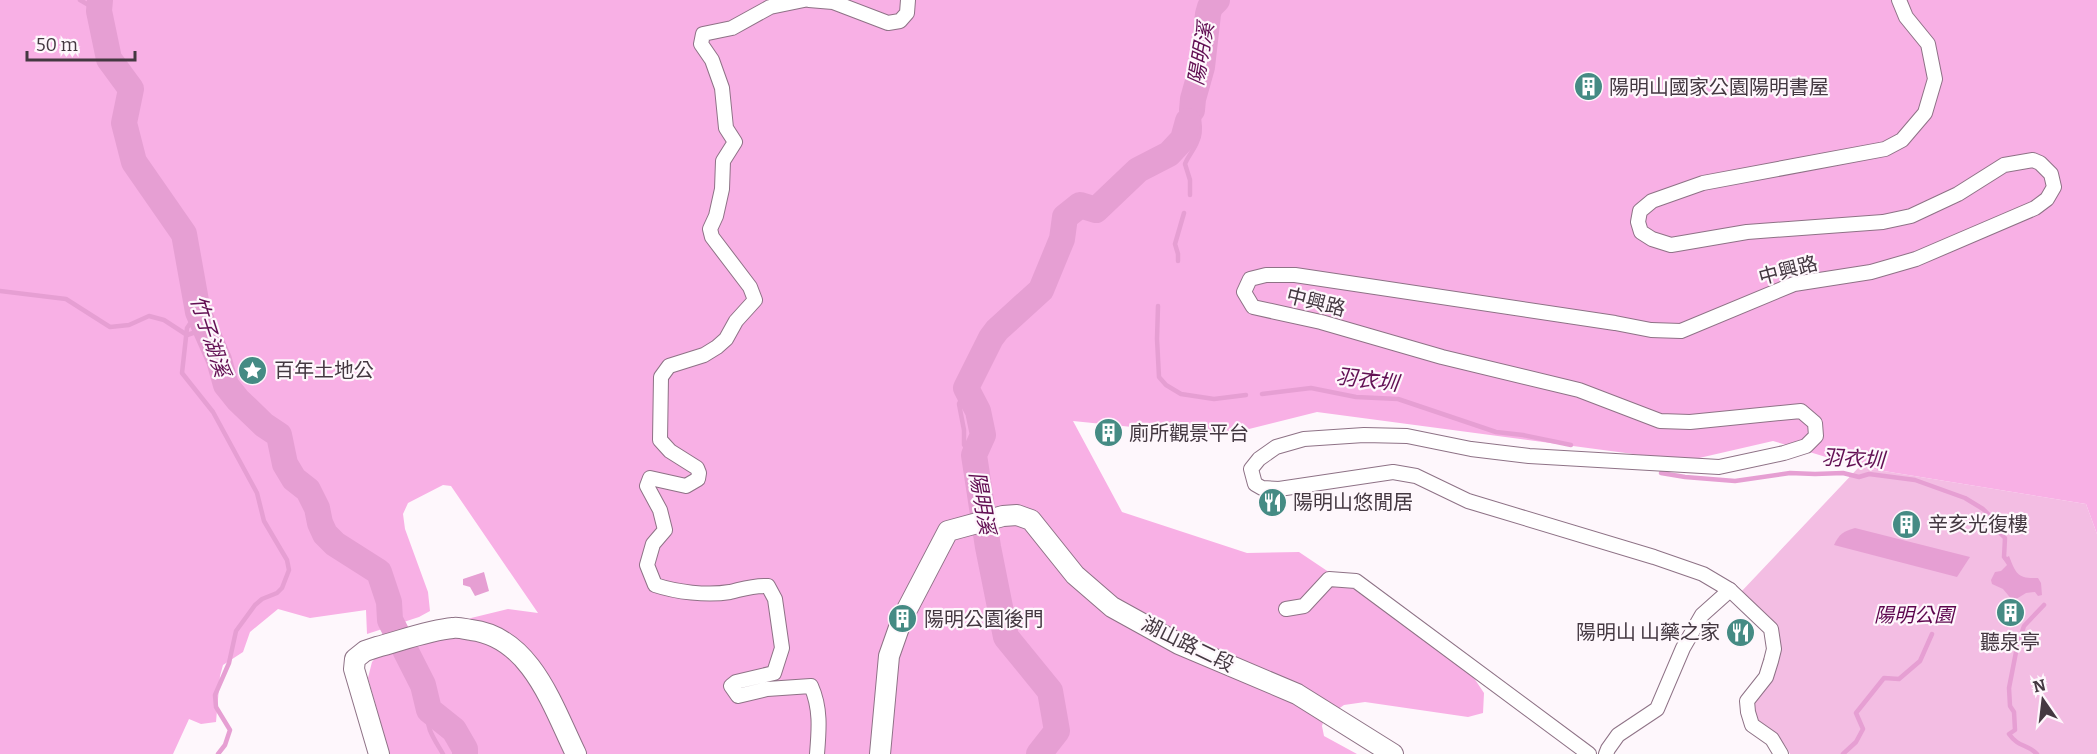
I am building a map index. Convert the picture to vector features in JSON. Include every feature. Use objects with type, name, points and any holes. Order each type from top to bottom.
[{"type":"street","points":[[804,0],[770,7],[732,28],[703,34],[701,44],[712,60],[722,88],[726,128],[735,142],[723,161],[722,189],[716,216],[710,229],[712,237],[750,287],[755,300],[735,321],[726,339],[717,347],[704,355],[669,366],[661,377],[660,440],[670,451],[697,468],[699,473],[698,479],[686,486],[650,478],[647,486],[660,510],[665,530],[653,544],[647,565],[655,585],[675,592],[728,592],[757,585],[768,586],[775,599],[783,648],[774,673],[736,682],[731,686],[738,696],[766,689],[811,686],[817,699],[819,719],[817,754]]},
{"type":"street","points":[[809,0],[833,2],[888,23],[900,21],[907,13],[908,0]]},
{"type":"street","name":"中興路","points":[[1778,753],[1772,739],[1752,725],[1747,701],[1766,677],[1771,662],[1773,649],[1771,629],[1730,590],[1703,574],[1467,501],[1416,476],[1393,472],[1279,489],[1262,488],[1255,484],[1251,469],[1259,459],[1276,447],[1304,439],[1364,435],[1407,436],[1471,449],[1528,456],[1719,466],[1784,453],[1806,446],[1816,436],[1815,423],[1801,411],[1690,422],[1660,421],[1579,390],[1442,357],[1322,322],[1253,307],[1244,292],[1250,279],[1266,275],[1295,275],[1651,330],[1681,331],[1794,284],[1871,272],[1916,259],[2035,208],[2047,199],[2054,187],[2051,174],[2040,163],[2033,160],[2004,165],[1958,194],[1911,216],[1883,222],[1747,232],[1671,245],[1652,240],[1641,232],[1638,222],[1640,211],[1652,201],[1662,197],[1702,183],[1885,149],[1902,140],[1925,113],[1935,79],[1928,44],[1905,17],[1899,0]]},
{"type":"street","name":"湖山路二段","points":[[879,752],[889,656],[902,619],[948,531],[1004,516],[1017,515],[1031,520],[1075,575],[1112,608],[1179,644],[1297,694],[1393,754]]},
{"type":"street","points":[[1286,609],[1304,606],[1329,579],[1356,581],[1589,754]]},
{"type":"street","points":[[1606,754],[1618,735],[1657,709],[1683,648],[1702,615],[1730,590]]},
{"type":"street","points":[[379,754],[354,669],[355,659],[365,651],[376,647],[453,627],[486,632],[514,649],[525,659],[540,682],[576,754]]},
{"type":"green space","name":"陽明公園","points":[[1859,467],[2086,504],[2097,534],[2097,754],[1790,754],[1780,740],[1760,724],[1755,716],[1756,695],[1778,640],[1740,593]]},
{"type":"shaded area","points":[[0,0],[2097,0],[2097,534],[2086,504],[1859,467],[1773,441],[1686,461],[1317,412],[1221,436],[1073,421],[1122,512],[1247,553],[1299,552],[1369,599],[1474,678],[1484,693],[1483,713],[1468,717],[1365,702],[1344,705],[1324,719],[1322,726],[1324,736],[1357,754],[387,754],[387,745],[368,678],[372,662],[376,657],[450,631],[471,618],[508,609],[538,613],[451,486],[443,485],[408,503],[403,514],[405,529],[428,592],[430,611],[419,617],[367,634],[366,610],[310,618],[278,609],[250,632],[243,652],[223,665],[216,722],[201,724],[189,719],[173,754],[0,754]]},
{"type":"shaded area","points":[[1855,528],[1970,557],[1957,577],[1834,545],[1842,534]]},
{"type":"shaded area","points":[[2009,556],[2019,574],[2026,578],[2038,578],[2042,595],[2038,596],[2035,592],[2026,593],[2013,601],[2003,589],[1992,584],[1991,580],[1995,572],[2001,571],[2007,565],[2003,559]]},
{"type":"shaded area","points":[[484,572],[489,591],[475,596],[470,587],[463,585],[463,579]]},
{"type":"waterway","points":[[80,0],[99,11]]},
{"type":"waterway","name":"竹子湖溪","points":[[100,0],[99,11],[109,59],[131,89],[124,123],[134,162],[184,234],[198,312],[219,360],[226,385],[264,425],[279,435],[285,464],[294,479],[308,490],[317,508],[325,534],[335,544],[379,572],[389,602],[390,620],[423,685],[429,710],[454,730],[465,749],[465,754]]},
{"type":"waterway","name":"陽明溪","points":[[1192,110],[1202,67],[1208,14],[1210,7],[1217,0]]},
{"type":"waterway","name":"羽衣圳","points":[[1190,195],[1190,180],[1185,164],[1196,145],[1200,132],[1193,99]]},
{"type":"waterway","name":"陽明溪","points":[[1039,754],[1057,731],[1050,691],[1006,637],[988,547],[974,455],[983,435],[978,411],[966,388],[997,330],[1041,290],[1062,239],[1065,217],[1080,205],[1096,210],[1138,170],[1169,154],[1183,139],[1188,121]]},
{"type":"waterway","name":"羽衣圳","points":[[1178,261],[1175,244],[1184,213]]},
{"type":"waterway","points":[[0,291],[66,299],[110,327],[129,325],[149,316],[164,320],[187,335],[205,329]]},
{"type":"waterway","name":"羽衣圳","points":[[1158,306],[1159,377],[1166,385],[1181,394],[1214,399],[1246,395]]},
{"type":"waterway","points":[[198,312],[187,328],[182,373],[213,412],[257,493],[264,521],[287,560],[289,570],[282,588],[255,605],[236,631],[229,663],[215,695],[216,707],[230,730],[225,745],[218,754]]},
{"type":"waterway","points":[[966,388],[959,404],[964,430],[964,445],[974,455]]},
{"type":"waterway","name":"羽衣圳","points":[[1262,394],[1311,388],[1356,397],[1398,399],[1496,432],[1571,445]]},
{"type":"waterway","name":"羽衣圳","points":[[1661,473],[1735,481],[1790,473],[1843,473],[1859,477],[1869,474],[1915,480],[1965,498],[1983,509],[1994,520],[1998,531],[2005,538],[2004,557],[2008,561]]},
{"type":"waterway","points":[[2037,754],[2009,734],[2015,730],[2009,688],[2017,647],[2024,626],[2044,605]]},
{"type":"waterway","points":[[1843,754],[1856,742],[1863,729],[1856,713],[1884,678],[1899,679],[1920,661],[1932,634]]},
{"type":"waterway","points":[[429,710],[429,728],[443,754]]},
{"type":"place","name":"陽明山國家公園陽明書屋","points":[[1588,87]]},
{"type":"place","name":"百年土地公","points":[[253,370]]},
{"type":"place","name":"廁所觀景平台","points":[[1108,433]]},
{"type":"place","name":"陽明山悠閒居","points":[[1272,502]]},
{"type":"place","name":"辛亥光復樓","points":[[1907,524]]},
{"type":"place","name":"聽泉亭","points":[[2010,612]]},
{"type":"place","name":"陽明公園後門","points":[[903,619]]},
{"type":"place","name":"陽明山 山藥之家","points":[[1741,632]]}]
